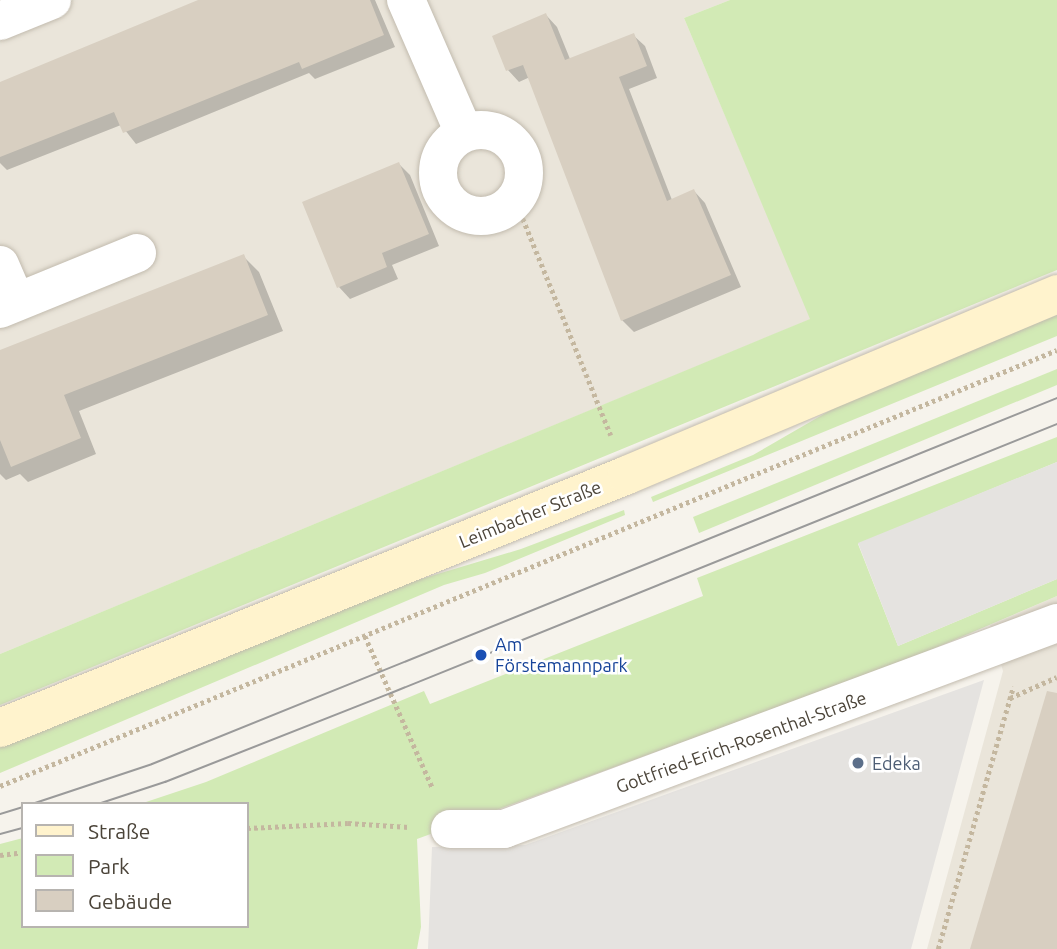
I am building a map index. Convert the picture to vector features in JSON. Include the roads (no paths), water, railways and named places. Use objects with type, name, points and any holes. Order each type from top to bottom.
[{"type":"street","points":[[0,21],[52,0]]},
{"type":"street","points":[[406,0],[464,133]]},
{"type":"street","points":[[491,131],[515,147],[524,173],[515,199],[505,209],[477,216],[452,205],[443,194],[438,180],[443,152],[464,133],[491,131]]},
{"type":"street","points":[[0,265],[8,306],[136,253]]},
{"type":"street","name":"Leimbacher Straße","points":[[0,728],[627,475],[1057,294]]},
{"type":"street","name":"Gottfried-Erich-Rosenthal-Straße","points":[[450,829],[504,829],[1042,629]]},
{"type":"tram line","points":[[38,802],[152,764],[1057,398]]},
{"type":"tram line","points":[[104,802],[165,782],[391,693],[1057,424]]},
{"type":"tram line","points":[[0,814],[21,808]]},
{"type":"tram line","points":[[0,834],[21,829]]},
{"type":"place","name":"Am Förstemannpark","points":[[481,655]]},
{"type":"place","name":"Edeka","points":[[858,763]]}]
